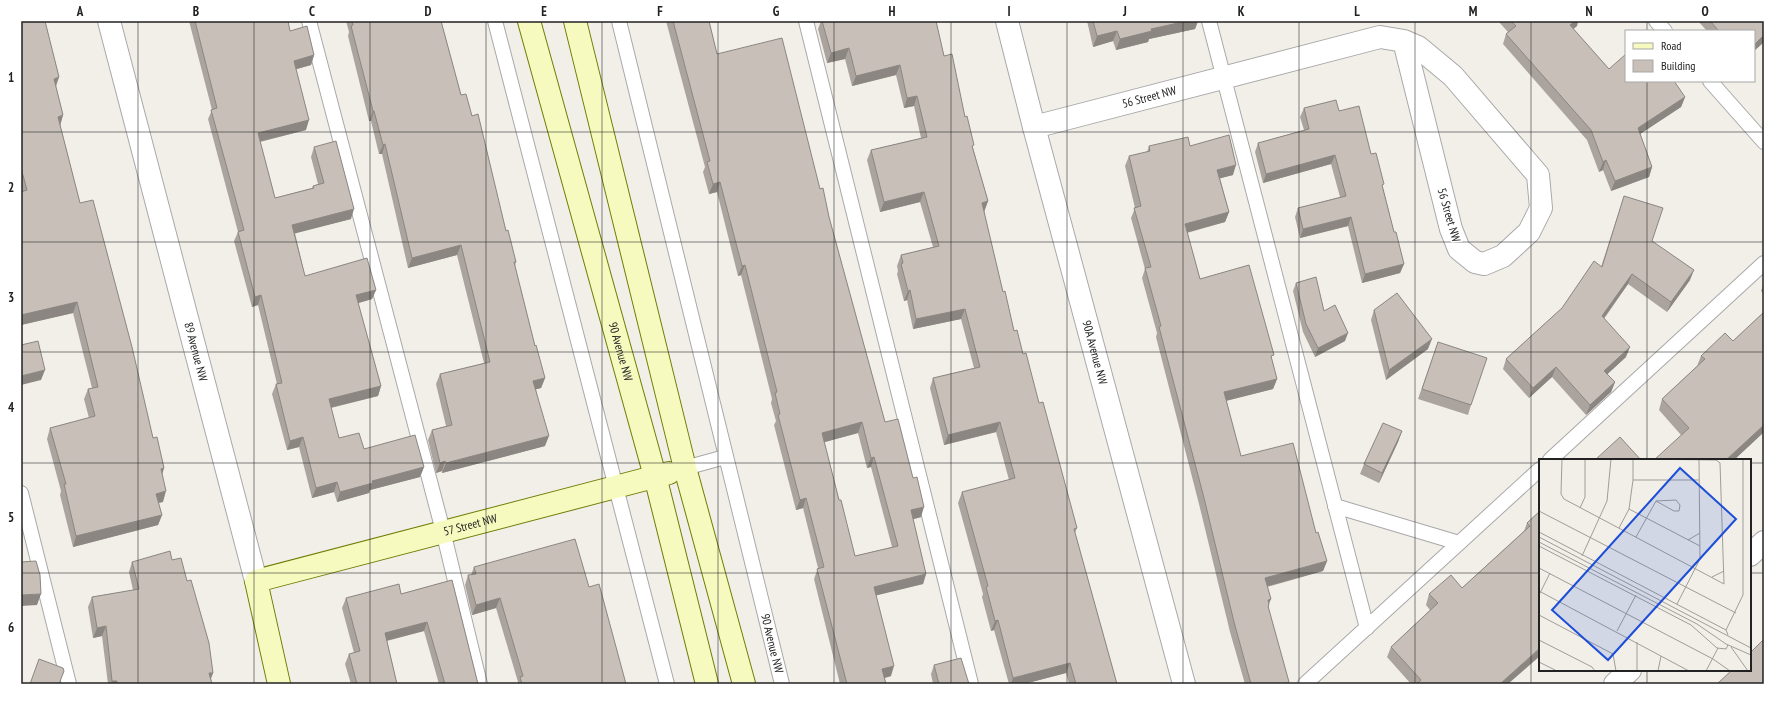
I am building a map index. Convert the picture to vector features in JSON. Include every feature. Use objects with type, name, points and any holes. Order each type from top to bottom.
[{"type":"main road","name":"90 Avenue NW","points":[[529,21],[655,476],[707,684]]},
{"type":"main road","points":[[575,21],[685,468],[744,684]]},
{"type":"main road","name":"57 Street NW","points":[[256,581],[685,468]]},
{"type":"main road","name":"89 Avenue NW","points":[[256,581],[279,684]]},
{"type":"street","name":"89 Avenue NW","points":[[109,21],[256,581]]},
{"type":"street","name":"90A Avenue NW","points":[[1007,21],[1034,127],[1184,684]]},
{"type":"street","name":"56 Street NW","points":[[1034,127],[1380,37],[1404,41],[1418,47],[1453,76],[1538,175],[1541,208],[1529,232],[1503,256],[1484,264],[1475,262],[1459,249],[1451,229],[1404,41]]},
{"type":"street","points":[[1751,554],[1764,542]]},
{"type":"street","points":[[1616,684],[1629,671]]},
{"type":"lane","points":[[309,21],[443,531],[480,684]]},
{"type":"lane","points":[[495,21],[617,486],[667,684]]},
{"type":"lane","name":"90 Avenue NW","points":[[618,21],[782,684]]},
{"type":"lane","points":[[806,21],[972,684]]},
{"type":"lane","points":[[1209,21],[1367,628]]},
{"type":"lane","points":[[1656,21],[1664,30]]},
{"type":"lane","points":[[1711,82],[1764,142]]},
{"type":"lane","points":[[1551,459],[1764,263]]},
{"type":"lane","points":[[685,468],[725,457]]},
{"type":"lane","points":[[1305,684],[1539,470]]},
{"type":"lane","points":[[21,493],[69,684]]},
{"type":"lane","points":[[1335,506],[1459,543]]},
{"type":"building","points":[[21,21],[45,21],[59,77],[54,79],[63,115],[58,117],[80,203],[93,200],[132,347],[153,438],[157,437],[164,468],[161,469],[166,491],[156,494],[162,515],[76,536],[64,484],[66,484],[50,428],[95,416],[88,389],[98,387],[77,302],[21,315],[21,192],[27,190],[21,168]]},
{"type":"building","points":[[195,21],[288,21],[290,31],[307,26],[314,55],[294,61],[309,120],[258,133],[275,198],[314,188],[313,186],[324,183],[314,147],[336,141],[354,209],[292,225],[305,276],[367,258],[376,290],[356,295],[381,386],[329,399],[339,438],[359,433],[364,449],[415,435],[424,467],[372,481],[373,483],[340,492],[337,482],[316,488],[303,437],[290,441],[276,384],[282,383],[261,295],[255,297],[238,232],[244,230],[211,110],[217,108]]},
{"type":"building","points":[[352,21],[441,21],[461,95],[466,94],[472,116],[478,114],[506,231],[508,230],[516,262],[514,262],[535,346],[536,345],[545,378],[533,381],[549,436],[446,463],[445,461],[440,463],[432,430],[452,425],[440,374],[490,362],[461,245],[412,258],[385,144],[383,145],[373,111],[351,26],[353,25]]},
{"type":"building","points":[[673,21],[709,21],[717,54],[782,38],[820,189],[823,188],[829,217],[885,422],[898,419],[913,478],[917,477],[924,507],[911,510],[926,574],[874,587],[894,666],[882,669],[886,684],[847,684],[817,569],[824,567],[806,498],[800,500],[778,415],[780,414],[775,393],[777,392],[745,265],[742,266],[720,182],[713,184],[707,162],[710,161]],"holes":[[[862,422],[871,458],[874,457],[898,546],[855,556],[822,433]]]},
{"type":"building","points":[[822,21],[936,21],[944,56],[952,54],[965,117],[967,116],[974,145],[972,146],[988,201],[982,203],[1003,292],[1005,291],[1014,331],[1017,330],[1023,354],[1026,353],[1039,403],[1043,402],[1077,528],[1074,529],[1117,684],[1076,684],[1070,663],[1013,678],[998,620],[995,621],[986,587],[988,586],[962,492],[1015,478],[1000,422],[948,435],[933,378],[980,367],[965,309],[916,319],[910,290],[908,291],[901,264],[903,263],[901,255],[939,246],[924,192],[884,202],[871,150],[927,137],[917,96],[907,98],[900,65],[856,76],[849,48],[831,53]]},
{"type":"building","points":[[1093,21],[1187,21],[1151,29],[1152,31],[1120,39],[1117,31],[1097,36]]},
{"type":"building","points":[[1511,21],[1575,21],[1570,25],[1609,69],[1625,55],[1625,82],[1675,82],[1685,97],[1638,128],[1652,167],[1615,181],[1606,160],[1603,162],[1591,130],[1506,34],[1516,26]]},
{"type":"building","points":[[1710,21],[1764,21],[1764,35],[1755,44],[1755,30],[1718,30]]},
{"type":"building","points":[[1336,100],[1339,111],[1359,106],[1371,154],[1376,153],[1384,184],[1382,185],[1404,264],[1365,274],[1351,217],[1303,229],[1298,208],[1346,196],[1335,155],[1266,174],[1258,143],[1309,129],[1304,108]]},
{"type":"building","points":[[1229,135],[1236,165],[1217,170],[1229,212],[1185,224],[1200,279],[1249,265],[1274,355],[1271,356],[1277,379],[1224,392],[1241,456],[1293,443],[1316,533],[1318,532],[1327,561],[1265,578],[1271,599],[1268,600],[1268,606],[1289,682],[1285,684],[1251,684],[1159,327],[1161,326],[1145,268],[1151,267],[1134,208],[1141,206],[1129,156],[1150,151],[1149,146],[1188,137],[1190,146]]},
{"type":"building","points":[[1624,196],[1663,208],[1652,241],[1694,270],[1671,302],[1632,274],[1602,316],[1630,347],[1604,371],[1615,382],[1590,405],[1556,367],[1533,388],[1506,359],[1562,308],[1594,261],[1602,267]]},
{"type":"building","points":[[1316,277],[1324,311],[1335,305],[1348,333],[1318,348],[1306,324],[1296,283]]},
{"type":"building","points":[[1397,293],[1432,339],[1389,370],[1374,310]]},
{"type":"building","points":[[1764,312],[1764,425],[1727,459],[1655,459],[1689,428],[1662,399],[1705,359],[1701,356],[1725,333],[1733,341]]},
{"type":"building","points":[[38,341],[45,370],[21,376],[21,345]]},
{"type":"building","points":[[1438,342],[1487,358],[1471,405],[1422,389]]},
{"type":"building","points":[[1383,423],[1402,431],[1382,473],[1364,464]]},
{"type":"building","points":[[1620,437],[1640,459],[1596,459]]},
{"type":"building","points":[[1539,512],[1539,649],[1500,684],[1417,684],[1421,680],[1391,647],[1438,603],[1429,594],[1451,575],[1462,588],[1530,526],[1527,523]]},
{"type":"building","points":[[575,539],[589,587],[599,584],[626,684],[522,684],[520,677],[523,676],[500,598],[476,605],[468,575],[476,574],[474,567]]},
{"type":"building","points":[[170,551],[172,560],[181,558],[187,581],[191,580],[209,643],[213,673],[209,673],[212,684],[117,684],[117,681],[112,681],[106,626],[97,628],[92,597],[139,589],[132,562]]},
{"type":"building","points":[[36,561],[40,575],[41,594],[21,595],[21,562]]},
{"type":"building","points":[[452,580],[478,684],[445,684],[427,622],[385,633],[397,684],[357,684],[349,654],[360,651],[346,598],[399,584],[401,594]]},
{"type":"building","points":[[1764,639],[1764,684],[1717,684],[1731,671],[1751,671],[1751,652]]},
{"type":"building","points":[[961,658],[969,684],[939,684],[934,665]]},
{"type":"building","points":[[39,659],[63,668],[64,671],[59,684],[30,684]]}]
